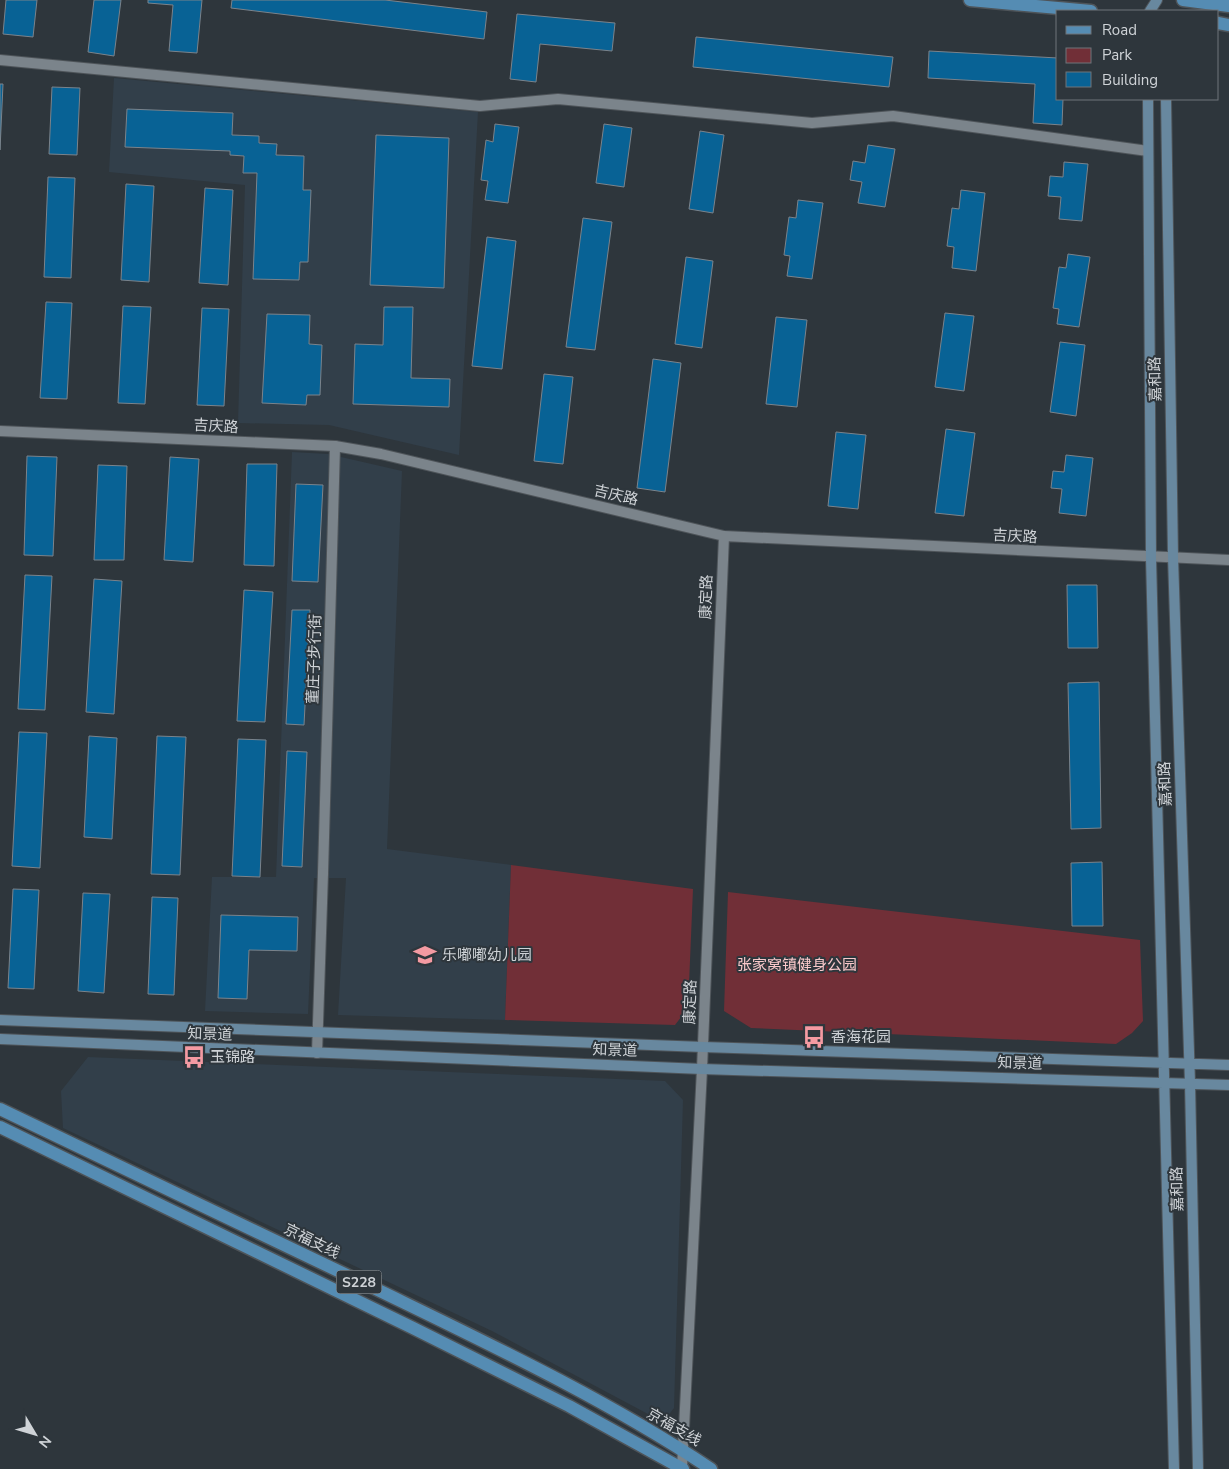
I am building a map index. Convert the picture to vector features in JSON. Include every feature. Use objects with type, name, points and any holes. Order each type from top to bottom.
[{"type":"main road","points":[[970,0],[1080,10]]},
{"type":"main road","points":[[1183,0],[1229,6]]},
{"type":"main road","name":"嘉和路","points":[[1148,100],[1151,558],[1174,1469]]},
{"type":"main road","name":"嘉和路","points":[[1166,100],[1173,559],[1190,1063],[1198,1469]]},
{"type":"main road","name":"知景道","points":[[0,1020],[1229,1065]]},
{"type":"main road","name":"知景道","points":[[0,1039],[702,1069],[1229,1085]]},
{"type":"main road","name":"京福支线","points":[[0,1109],[461,1330],[576,1390],[683,1450],[711,1469]]},
{"type":"main road","name":"S228","points":[[0,1127],[569,1406],[683,1469]]},
{"type":"street","points":[[0,60],[480,106],[558,99],[812,123],[893,116],[1148,151]]},
{"type":"street","name":"吉庆路","points":[[0,431],[335,446],[380,454],[724,536],[1151,558],[1229,560]]},
{"type":"street","name":"董庄子步行街","points":[[317,1053],[335,446]]},
{"type":"street","name":"康定路","points":[[683,1469],[724,536]]},
{"type":"shaded area","points":[[114,78],[478,112],[459,455],[329,425],[238,423],[245,185],[109,172]]},
{"type":"shaded area","points":[[292,452],[328,454],[402,471],[387,849],[511,865],[505,1020],[338,1015],[346,878],[314,878],[308,1014],[205,1011],[212,877],[276,877]]},
{"type":"shaded area","points":[[88,1057],[665,1081],[683,1100],[674,1408],[663,1422],[492,1331],[63,1128],[61,1091]]},
{"type":"green space","points":[[511,865],[693,889],[688,1008],[675,1025],[505,1020]]},
{"type":"green space","name":"张家窝镇健身公园","points":[[728,892],[1140,940],[1143,1021],[1132,1033],[1116,1044],[751,1028],[724,1011]]},
{"type":"building","points":[[6,0],[37,0],[33,37],[3,34]]},
{"type":"building","points":[[94,0],[121,0],[114,56],[88,52]]},
{"type":"building","points":[[148,0],[202,0],[197,53],[169,51],[173,5],[148,3]]},
{"type":"building","points":[[232,0],[385,0],[487,12],[484,39],[231,8]]},
{"type":"building","points":[[517,14],[615,23],[612,51],[540,44],[536,82],[510,79]]},
{"type":"building","points":[[696,37],[893,57],[889,87],[693,67]]},
{"type":"building","points":[[929,51],[1056,58],[1056,100],[1063,100],[1062,125],[1033,123],[1035,84],[928,78]]},
{"type":"building","points":[[0,84],[3,84],[0,150]]},
{"type":"building","points":[[52,87],[80,88],[77,155],[49,154]]},
{"type":"building","points":[[127,109],[233,113],[232,135],[259,136],[259,143],[277,144],[276,155],[304,156],[303,190],[311,190],[308,262],[300,262],[299,280],[253,279],[257,173],[243,173],[244,156],[230,155],[230,151],[125,147]]},
{"type":"building","points":[[495,124],[519,127],[508,203],[485,200],[488,181],[481,180],[486,140],[493,142]]},
{"type":"building","points":[[604,124],[632,128],[624,187],[596,183]]},
{"type":"building","points":[[700,131],[724,135],[713,213],[689,209]]},
{"type":"building","points":[[376,135],[449,138],[444,288],[370,285]]},
{"type":"building","points":[[868,145],[895,149],[885,207],[858,203],[862,182],[850,180],[853,161],[865,163]]},
{"type":"building","points":[[1064,162],[1088,164],[1082,221],[1059,219],[1061,197],[1048,196],[1050,176],[1063,177]]},
{"type":"building","points":[[48,177],[75,178],[71,278],[44,277]]},
{"type":"building","points":[[126,184],[154,186],[149,282],[121,280]]},
{"type":"building","points":[[205,188],[233,190],[228,285],[199,283]]},
{"type":"building","points":[[961,190],[985,193],[976,271],[952,268],[954,247],[947,246],[952,208],[959,209]]},
{"type":"building","points":[[798,200],[823,203],[812,279],[787,276],[790,256],[784,255],[789,217],[796,218]]},
{"type":"building","points":[[583,218],[612,222],[595,350],[566,347]]},
{"type":"building","points":[[487,237],[516,241],[502,369],[472,366]]},
{"type":"building","points":[[1068,254],[1090,257],[1079,327],[1057,324],[1059,309],[1053,308],[1059,267],[1066,268]]},
{"type":"building","points":[[686,257],[713,261],[702,348],[675,344]]},
{"type":"building","points":[[46,302],[72,303],[67,399],[40,398]]},
{"type":"building","points":[[123,306],[151,307],[145,404],[118,403]]},
{"type":"building","points":[[384,307],[413,307],[411,378],[450,379],[449,407],[353,404],[355,344],[383,345]]},
{"type":"building","points":[[202,308],[229,309],[224,406],[197,405]]},
{"type":"building","points":[[945,313],[974,316],[964,391],[935,387]]},
{"type":"building","points":[[267,314],[310,315],[309,344],[322,345],[320,395],[307,395],[306,405],[262,403]]},
{"type":"building","points":[[776,317],[807,320],[797,407],[766,404]]},
{"type":"building","points":[[1060,342],[1085,345],[1076,416],[1050,412]]},
{"type":"building","points":[[653,359],[681,363],[665,492],[637,488]]},
{"type":"building","points":[[544,374],[573,377],[563,464],[534,461]]},
{"type":"building","points":[[946,429],[975,433],[964,516],[935,513]]},
{"type":"building","points":[[836,432],[866,435],[858,509],[828,506]]},
{"type":"building","points":[[1066,455],[1093,458],[1086,516],[1059,513],[1062,489],[1051,488],[1053,471],[1064,472]]},
{"type":"building","points":[[27,456],[57,457],[53,556],[24,555]]},
{"type":"building","points":[[170,457],[199,459],[193,562],[164,560]]},
{"type":"building","points":[[247,464],[277,464],[274,566],[244,565]]},
{"type":"building","points":[[98,465],[127,466],[124,560],[94,560]]},
{"type":"building","points":[[296,484],[323,485],[318,582],[292,581]]},
{"type":"building","points":[[25,575],[52,576],[45,710],[18,709]]},
{"type":"building","points":[[94,579],[122,581],[114,714],[86,712]]},
{"type":"building","points":[[1067,585],[1097,585],[1098,648],[1068,648]]},
{"type":"building","points":[[244,590],[273,592],[265,722],[237,721]]},
{"type":"building","points":[[292,610],[310,610],[304,725],[286,724]]},
{"type":"building","points":[[1099,682],[1101,828],[1071,829],[1068,683]]},
{"type":"building","points":[[19,732],[47,733],[40,868],[12,866]]},
{"type":"building","points":[[89,736],[117,738],[112,839],[84,837]]},
{"type":"building","points":[[157,736],[186,737],[180,875],[151,874]]},
{"type":"building","points":[[238,739],[266,740],[260,877],[232,876]]},
{"type":"building","points":[[287,751],[307,752],[302,867],[282,866]]},
{"type":"building","points":[[1102,862],[1103,926],[1072,926],[1071,863]]},
{"type":"building","points":[[13,889],[39,890],[34,989],[8,988]]},
{"type":"building","points":[[83,893],[110,894],[104,993],[78,991]]},
{"type":"building","points":[[152,897],[178,898],[174,995],[148,994]]},
{"type":"building","points":[[221,915],[298,917],[297,951],[249,950],[247,999],[218,998]]},
{"type":"place","name":"乐嘟嘟幼儿园","points":[[425,955]]},
{"type":"place","name":"香海花园","points":[[814,1037]]},
{"type":"place","name":"玉锦路","points":[[194,1057]]}]
